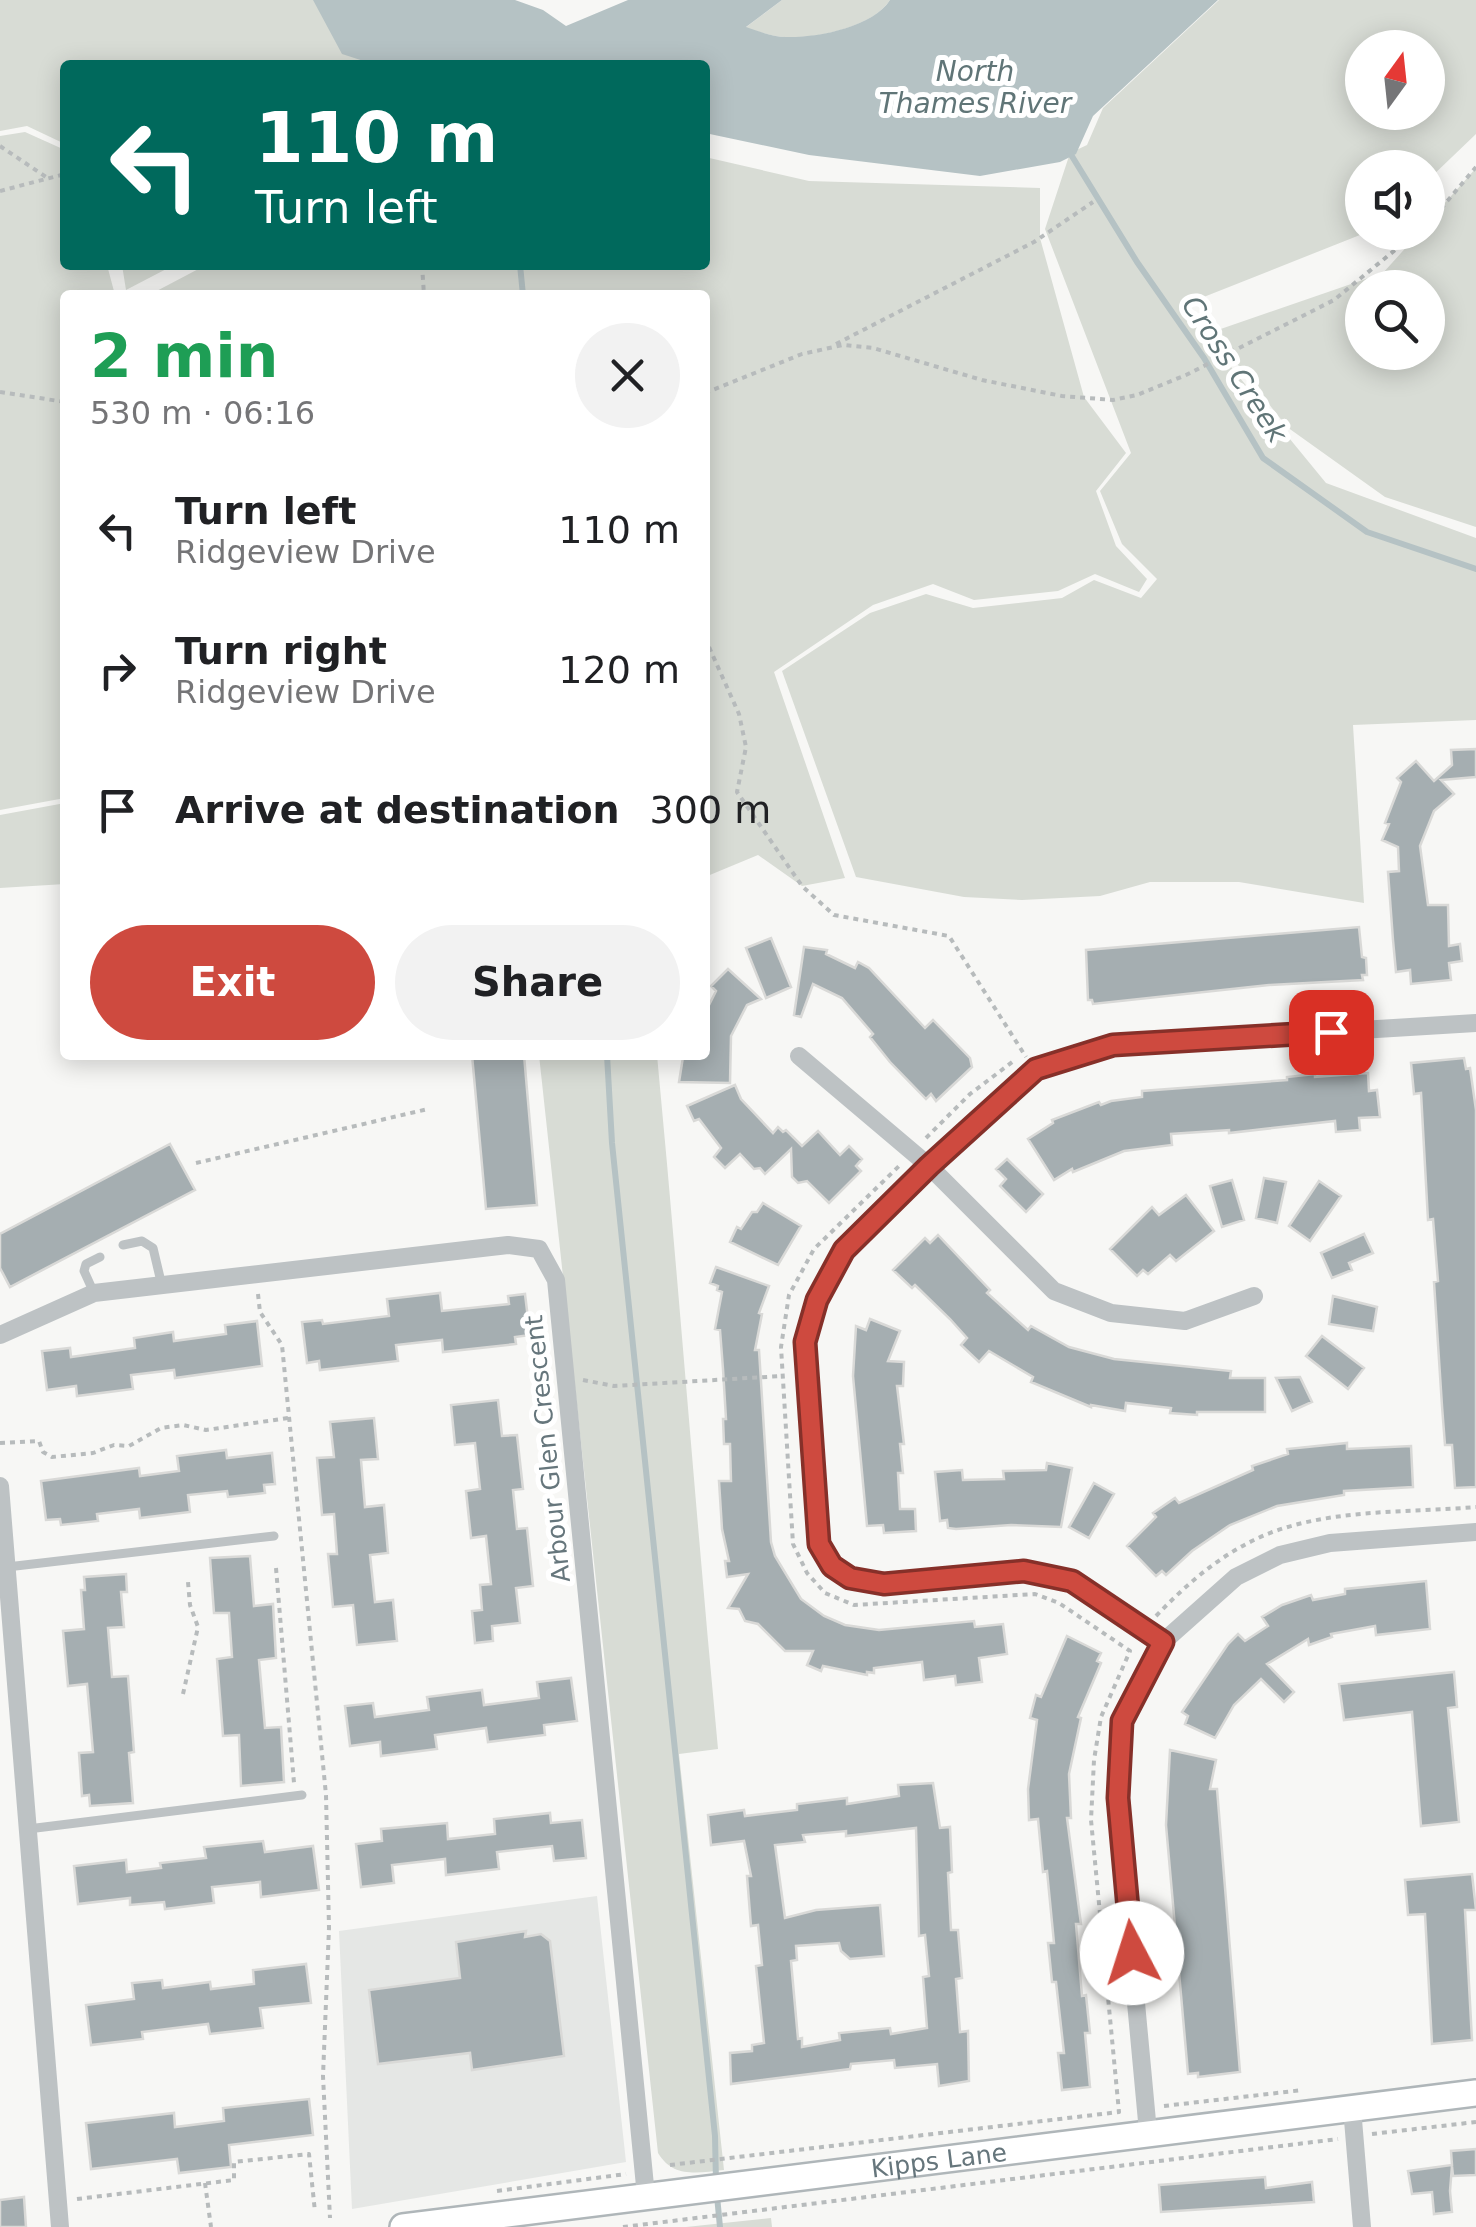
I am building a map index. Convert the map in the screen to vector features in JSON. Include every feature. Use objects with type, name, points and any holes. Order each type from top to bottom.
[{"type":"street","points":[[1163,1642],[1072,1581],[1024,1571],[884,1584],[850,1578],[832,1566],[819,1544],[805,1342],[817,1300],[844,1250],[1036,1069],[1113,1045],[1476,1023]]},
{"type":"street","points":[[799,1056],[929,1166],[1054,1292],[1111,1313],[1185,1321],[1254,1296]]},
{"type":"street","name":"Arbour Glen Crescent","points":[[0,1335],[94,1294],[508,1245],[539,1249],[556,1280],[646,2196]]},
{"type":"street","points":[[0,1486],[60,2227]]},
{"type":"street","points":[[1147,2120],[1118,1798],[1122,1721],[1163,1642],[1236,1577],[1280,1555],[1330,1543],[1476,1532]]},
{"type":"street","name":"Kipps Lane","points":[[403,2227],[646,2196],[1147,2120],[1352,2108],[1476,2093]]},
{"type":"street","points":[[1352,2108],[1362,2227]]},
{"type":"lane","points":[[123,1245],[142,1241],[153,1248],[162,1286]]},
{"type":"lane","points":[[94,1294],[84,1270],[86,1264],[100,1257]]},
{"type":"lane","points":[[7,1567],[274,1536]]},
{"type":"lane","points":[[28,1829],[302,1795]]},
{"type":"path","points":[[0,146],[48,178]]},
{"type":"path","points":[[1445,204],[1476,167]]},
{"type":"path","points":[[0,191],[60,175]]},
{"type":"path","points":[[827,349],[1034,242],[1093,202]]},
{"type":"path","points":[[710,391],[802,354],[843,345],[873,348],[982,380],[1112,400],[1186,375],[1334,300],[1395,250]]},
{"type":"path","points":[[0,392],[60,401]]},
{"type":"path","points":[[710,650],[738,714],[746,747],[737,792],[802,886],[834,915],[950,936],[1027,1059]]},
{"type":"path","points":[[926,1138],[970,1094],[1015,1060]]},
{"type":"path","points":[[196,1163],[428,1109]]},
{"type":"path","points":[[902,1162],[814,1249],[789,1295],[781,1348],[793,1544],[807,1573],[825,1593],[854,1606],[1035,1594],[1059,1603],[1130,1651],[1101,1716],[1091,1820],[1119,2112]]},
{"type":"path","points":[[256,1274],[260,1312],[282,1345],[326,1795],[329,1928],[323,2076],[330,2218]]},
{"type":"path","points":[[566,1378],[614,1386],[782,1376]]},
{"type":"path","points":[[0,1443],[39,1441],[43,1452],[52,1457],[92,1453],[114,1445],[129,1446],[161,1428],[183,1425],[206,1430],[290,1418]]},
{"type":"path","points":[[276,1568],[294,1784]]},
{"type":"path","points":[[183,1694],[198,1627],[190,1605],[188,1582]]},
{"type":"path","points":[[670,2165],[1119,2112],[1147,2120],[1314,2089]]},
{"type":"path","points":[[623,2227],[678,2224],[1476,2122]]},
{"type":"path","points":[[58,2201],[234,2180],[234,2162],[309,2154],[314,2212]]},
{"type":"path","points":[[498,2190],[626,2174]]},
{"type":"path","points":[[204,2183],[211,2227]]},
{"type":"shaded area","points":[[0,0],[324,0],[376,60],[60,60],[60,142],[27,126],[0,131]]},
{"type":"shaded area","points":[[782,0],[890,0],[871,17],[827,33],[780,37],[745,28]]},
{"type":"shaded area","points":[[1219,0],[1476,0],[1476,134],[1445,164],[1445,150],[1345,150],[1345,241],[1181,306],[1326,483],[1476,538],[1476,720],[1353,725],[1364,903],[1239,882],[1150,882],[1100,896],[1022,900],[964,897],[856,877],[782,671],[870,613],[926,594],[973,608],[1062,598],[1094,580],[1141,598],[1157,579],[1122,544],[1100,491],[1131,453],[1045,229],[1070,153],[1087,145],[1103,108]]},
{"type":"shaded area","points":[[25,132],[60,148],[60,270],[108,270],[114,290],[60,290],[60,799],[0,810],[0,136]]},
{"type":"shaded area","points":[[710,158],[809,181],[1040,188],[1040,238],[1084,397],[1126,453],[1096,491],[1116,546],[1147,579],[1139,592],[1095,574],[1058,591],[974,600],[933,584],[873,605],[774,672],[845,878],[802,886],[758,855],[710,875],[710,290],[158,290],[196,270],[710,270]]},
{"type":"shaded area","points":[[1476,168],[1476,527],[1385,497],[1287,427],[1212,332],[1345,286],[1345,370],[1445,370],[1445,270],[1386,270],[1404,250],[1445,250],[1445,203]]},
{"type":"shaded area","points":[[123,270],[164,270],[126,290]]},
{"type":"shaded area","points":[[60,804],[60,884],[0,888],[0,815]]},
{"type":"shaded area","points":[[540,1060],[657,1060],[718,1749],[679,1754],[724,2170],[678,2170],[658,2153]]},
{"type":"shaded area","points":[[597,1896],[626,2162],[352,2209],[339,1931]]},
{"type":"shaded area","points":[[771,2218],[772,2227],[686,2227]]},
{"type":"water","name":"North Thames River","points":[[313,0],[515,0],[543,10],[566,26],[628,0],[782,0],[746,27],[786,37],[828,33],[858,24],[890,0],[1218,0],[1093,116],[1076,154],[1060,162],[980,176],[809,155],[710,134],[710,60],[361,60],[342,54]]},
{"type":"building","points":[[1476,749],[1476,777],[1441,780],[1454,794],[1434,811],[1420,846],[1428,905],[1448,905],[1449,946],[1460,944],[1462,961],[1449,963],[1451,980],[1411,984],[1410,970],[1396,972],[1388,872],[1399,871],[1398,847],[1382,840],[1401,782],[1397,778],[1416,761],[1434,781],[1452,765],[1451,750]]},
{"type":"building","points":[[1359,927],[1362,957],[1366,958],[1367,975],[1362,975],[1363,980],[1269,985],[1093,1004],[1088,1000],[1086,950]]},
{"type":"building","points":[[771,938],[791,987],[766,998],[746,948]]},
{"type":"building","points":[[804,947],[827,950],[826,954],[855,968],[858,962],[869,968],[925,1028],[933,1020],[970,1058],[972,1067],[936,1101],[931,1094],[926,1099],[890,1062],[870,1037],[873,1034],[842,998],[813,984],[801,1017],[794,1015]]},
{"type":"building","points":[[728,969],[761,999],[747,1005],[731,1036],[730,1083],[679,1082],[683,1060],[710,1060],[710,1003],[716,991],[711,986]]},
{"type":"building","points":[[1464,1058],[1466,1069],[1470,1068],[1476,1110],[1476,1487],[1455,1488],[1452,1445],[1445,1445],[1434,1282],[1438,1281],[1433,1219],[1428,1220],[1421,1093],[1414,1094],[1411,1063]]},
{"type":"building","points":[[472,1060],[524,1060],[537,1205],[486,1209]]},
{"type":"building","points":[[1368,1073],[1369,1091],[1377,1090],[1380,1117],[1359,1118],[1360,1130],[1336,1132],[1335,1121],[1229,1133],[1171,1134],[1172,1145],[1124,1151],[1073,1172],[1072,1169],[1054,1180],[1028,1139],[1052,1120],[1099,1102],[1101,1105],[1142,1097],[1142,1091],[1287,1080],[1315,1074]]},
{"type":"building","points":[[735,1085],[741,1099],[773,1133],[778,1127],[786,1130],[802,1146],[818,1131],[840,1155],[849,1146],[862,1159],[856,1166],[861,1171],[829,1203],[807,1181],[798,1183],[792,1177],[791,1149],[765,1174],[740,1154],[725,1168],[714,1157],[721,1148],[699,1119],[694,1121],[687,1106]]},
{"type":"building","points":[[170,1144],[195,1190],[10,1287],[0,1268],[0,1234]]},
{"type":"building","points":[[1007,1159],[1043,1194],[1026,1212],[1000,1186],[1006,1179],[996,1169]]},
{"type":"building","points":[[1264,1178],[1286,1182],[1277,1223],[1256,1218]]},
{"type":"building","points":[[1232,1180],[1244,1220],[1222,1227],[1210,1186]]},
{"type":"building","points":[[1319,1181],[1341,1196],[1310,1241],[1289,1226]]},
{"type":"building","points":[[1186,1195],[1214,1231],[1176,1261],[1170,1255],[1148,1274],[1143,1270],[1137,1276],[1110,1249],[1152,1207],[1159,1215]]},
{"type":"building","points":[[763,1203],[801,1226],[778,1265],[730,1242],[737,1227],[741,1229]]},
{"type":"building","points":[[1364,1234],[1373,1253],[1349,1263],[1352,1270],[1332,1278],[1321,1253]]},
{"type":"building","points":[[938,1235],[990,1290],[987,1293],[1028,1330],[1031,1326],[1069,1347],[1114,1359],[1231,1371],[1230,1378],[1265,1378],[1265,1412],[1197,1415],[1126,1403],[1125,1411],[1091,1407],[1031,1382],[1033,1377],[989,1351],[979,1362],[961,1345],[967,1338],[950,1319],[893,1270],[925,1238],[930,1243]]},
{"type":"building","points":[[716,1267],[769,1286],[759,1313],[762,1314],[755,1350],[759,1350],[771,1542],[801,1599],[845,1625],[879,1630],[974,1621],[975,1627],[1003,1624],[1007,1654],[979,1658],[982,1682],[956,1685],[955,1676],[924,1680],[922,1662],[874,1668],[874,1673],[867,1675],[823,1666],[821,1671],[807,1665],[813,1651],[785,1651],[758,1624],[745,1621],[739,1609],[728,1608],[748,1574],[727,1577],[725,1561],[729,1561],[719,1481],[731,1481],[730,1444],[724,1444],[720,1330],[715,1329],[722,1292],[710,1283]]},
{"type":"building","points":[[440,1293],[442,1311],[509,1304],[508,1296],[525,1294],[530,1335],[515,1337],[516,1344],[443,1352],[442,1340],[396,1345],[398,1361],[320,1370],[319,1361],[307,1363],[302,1322],[322,1320],[323,1324],[389,1316],[387,1299]]},
{"type":"building","points":[[1333,1296],[1377,1307],[1373,1331],[1329,1324]]},
{"type":"building","points":[[870,1319],[900,1331],[888,1361],[904,1362],[903,1386],[897,1386],[904,1444],[900,1444],[903,1473],[898,1473],[900,1509],[915,1509],[916,1531],[884,1533],[883,1525],[867,1526],[853,1376],[856,1326],[866,1330]]},
{"type":"building","points":[[257,1321],[262,1366],[175,1378],[174,1370],[131,1375],[133,1389],[77,1396],[76,1386],[47,1390],[42,1351],[70,1348],[71,1357],[135,1348],[134,1338],[173,1332],[174,1341],[226,1334],[225,1325]]},
{"type":"building","points":[[1322,1336],[1364,1368],[1348,1389],[1306,1356]]},
{"type":"building","points":[[1300,1377],[1312,1402],[1292,1411],[1276,1378]]},
{"type":"building","points":[[498,1400],[502,1436],[517,1435],[523,1489],[513,1490],[517,1529],[527,1528],[533,1586],[516,1588],[520,1623],[492,1626],[493,1641],[475,1643],[472,1611],[482,1610],[480,1585],[491,1584],[486,1536],[471,1538],[466,1491],[480,1489],[475,1443],[455,1445],[451,1405]]},
{"type":"building","points":[[374,1418],[378,1459],[361,1460],[365,1507],[384,1505],[388,1553],[370,1555],[375,1602],[393,1600],[397,1641],[357,1645],[353,1605],[333,1607],[328,1554],[337,1554],[334,1514],[322,1515],[317,1458],[334,1457],[330,1422]]},
{"type":"building","points":[[1347,1443],[1347,1449],[1411,1446],[1413,1487],[1344,1491],[1344,1495],[1277,1506],[1230,1525],[1166,1575],[1162,1571],[1156,1576],[1127,1546],[1156,1517],[1153,1513],[1175,1498],[1179,1503],[1253,1470],[1252,1466],[1288,1454],[1287,1449]]},
{"type":"building","points":[[226,1450],[227,1458],[272,1453],[275,1484],[264,1485],[265,1493],[228,1497],[227,1491],[188,1495],[190,1512],[140,1518],[139,1509],[97,1514],[98,1521],[61,1525],[60,1519],[46,1520],[41,1481],[139,1468],[140,1476],[179,1471],[177,1456]]},
{"type":"building","points":[[1047,1463],[1072,1468],[1061,1527],[956,1529],[948,1528],[947,1520],[940,1521],[935,1472],[962,1470],[963,1480],[1004,1479],[1003,1471],[1046,1470]]},
{"type":"building","points":[[1094,1483],[1114,1494],[1089,1538],[1069,1527]]},
{"type":"building","points":[[250,1556],[254,1606],[273,1604],[276,1658],[259,1660],[265,1728],[281,1727],[284,1782],[241,1786],[239,1735],[223,1736],[217,1659],[232,1657],[229,1613],[214,1613],[210,1558]]},
{"type":"building","points":[[126,1574],[127,1592],[121,1592],[124,1627],[108,1628],[112,1677],[128,1676],[134,1752],[129,1753],[133,1803],[90,1806],[89,1795],[82,1796],[79,1753],[93,1752],[87,1684],[68,1686],[63,1631],[84,1629],[84,1577]]},
{"type":"building","points":[[1426,1581],[1430,1629],[1376,1635],[1375,1626],[1331,1634],[1332,1637],[1309,1645],[1308,1639],[1267,1664],[1294,1692],[1284,1702],[1261,1679],[1234,1705],[1215,1738],[1185,1724],[1188,1716],[1182,1712],[1228,1644],[1238,1634],[1245,1641],[1268,1626],[1262,1617],[1282,1605],[1311,1595],[1313,1600],[1345,1594],[1345,1589]]},
{"type":"building","points":[[1067,1636],[1101,1653],[1097,1661],[1101,1663],[1078,1717],[1081,1718],[1069,1774],[1071,1818],[1067,1818],[1081,1924],[1076,1924],[1082,1996],[1086,1995],[1090,2033],[1085,2033],[1090,2087],[1062,2090],[1058,2053],[1064,2053],[1048,1943],[1054,1943],[1047,1871],[1043,1872],[1038,1819],[1029,1820],[1028,1789],[1037,1720],[1030,1718],[1036,1695],[1041,1697]]},
{"type":"building","points":[[1454,1672],[1457,1707],[1448,1708],[1459,1822],[1421,1826],[1412,1712],[1344,1720],[1339,1684]]},
{"type":"building","points":[[571,1678],[577,1721],[544,1725],[545,1735],[488,1742],[486,1728],[435,1735],[437,1749],[381,1756],[380,1742],[350,1746],[345,1706],[373,1703],[375,1717],[429,1710],[427,1697],[482,1690],[484,1705],[539,1698],[537,1682]]},
{"type":"building","points":[[1170,1750],[1216,1760],[1210,1789],[1217,1789],[1240,2072],[1198,2077],[1198,2073],[1188,2074],[1166,1825]]},
{"type":"building","points":[[933,1783],[940,1828],[950,1827],[951,1930],[958,1930],[962,1978],[956,1979],[960,2032],[968,2031],[969,2081],[939,2086],[937,2064],[895,2068],[894,2060],[731,2084],[730,2053],[752,2051],[752,2045],[764,2043],[756,1966],[762,1965],[758,1925],[751,1926],[747,1876],[751,1876],[744,1841],[711,1845],[708,1815],[744,1810],[745,1816],[797,1810],[797,1804],[847,1798],[847,1804],[899,1796],[898,1785]],"holes":[[[916,1828],[919,1936],[925,1935],[929,1976],[923,1977],[927,2028],[891,2034],[890,2028],[839,2033],[840,2040],[802,2047],[791,1961],[797,1960],[796,1946],[839,1943],[850,1959],[884,1956],[880,1905],[816,1910],[785,1918],[775,1845],[805,1842],[803,1835],[846,1831],[846,1836]]]},
{"type":"building","points":[[550,1813],[551,1823],[582,1820],[586,1858],[554,1861],[552,1846],[497,1852],[499,1869],[446,1875],[445,1859],[392,1865],[394,1883],[361,1887],[356,1844],[382,1841],[381,1829],[447,1823],[448,1839],[495,1834],[494,1819]]},
{"type":"building","points":[[263,1841],[265,1852],[313,1846],[319,1890],[261,1897],[260,1882],[212,1887],[214,1903],[165,1909],[164,1902],[130,1905],[130,1898],[78,1904],[74,1866],[126,1860],[127,1872],[161,1868],[160,1863],[206,1858],[204,1847]]},
{"type":"building","points":[[1472,1874],[1476,1910],[1465,1910],[1472,2040],[1432,2044],[1425,1914],[1408,1915],[1405,1880]]},
{"type":"building","points":[[526,1931],[525,1937],[541,1934],[550,1941],[564,2056],[472,2070],[470,2053],[378,2064],[369,1990],[460,1978],[456,1942]]},
{"type":"building","points":[[306,1964],[311,2003],[260,2008],[263,2028],[210,2034],[208,2024],[142,2032],[143,2039],[91,2045],[86,2005],[134,1999],[132,1983],[162,1980],[163,1988],[210,1982],[211,1989],[254,1984],[253,1970]]},
{"type":"building","points":[[309,2099],[313,2135],[229,2145],[231,2167],[179,2173],[177,2159],[91,2169],[86,2123],[174,2113],[175,2127],[224,2121],[223,2108]]},
{"type":"building","points":[[1476,2149],[1476,2175],[1453,2176],[1452,2166],[1452,2212],[1434,2214],[1432,2192],[1412,2194],[1408,2171],[1452,2165],[1451,2151]]},
{"type":"building","points":[[1265,2177],[1266,2188],[1312,2182],[1314,2202],[1161,2212],[1159,2185]]},
{"type":"building","points":[[24,2197],[26,2227],[0,2227],[0,2200]]},
{"type":"waterway","name":"Cross Creek","points":[[1070,153],[1137,262],[1204,358],[1263,458],[1367,532],[1476,569]]},
{"type":"waterway","points":[[520,270],[522,290]]},
{"type":"waterway","points":[[607,1060],[612,1143],[715,2136],[716,2183]]},
{"type":"waterway","points":[[717,2196],[720,2227]]},
{"type":"route","points":[[1132,1953],[1118,1798],[1122,1721],[1163,1642],[1072,1581],[1024,1571],[884,1584],[850,1578],[832,1566],[819,1544],[805,1342],[817,1300],[844,1250],[1036,1069],[1113,1045],[1331,1032]]}]
